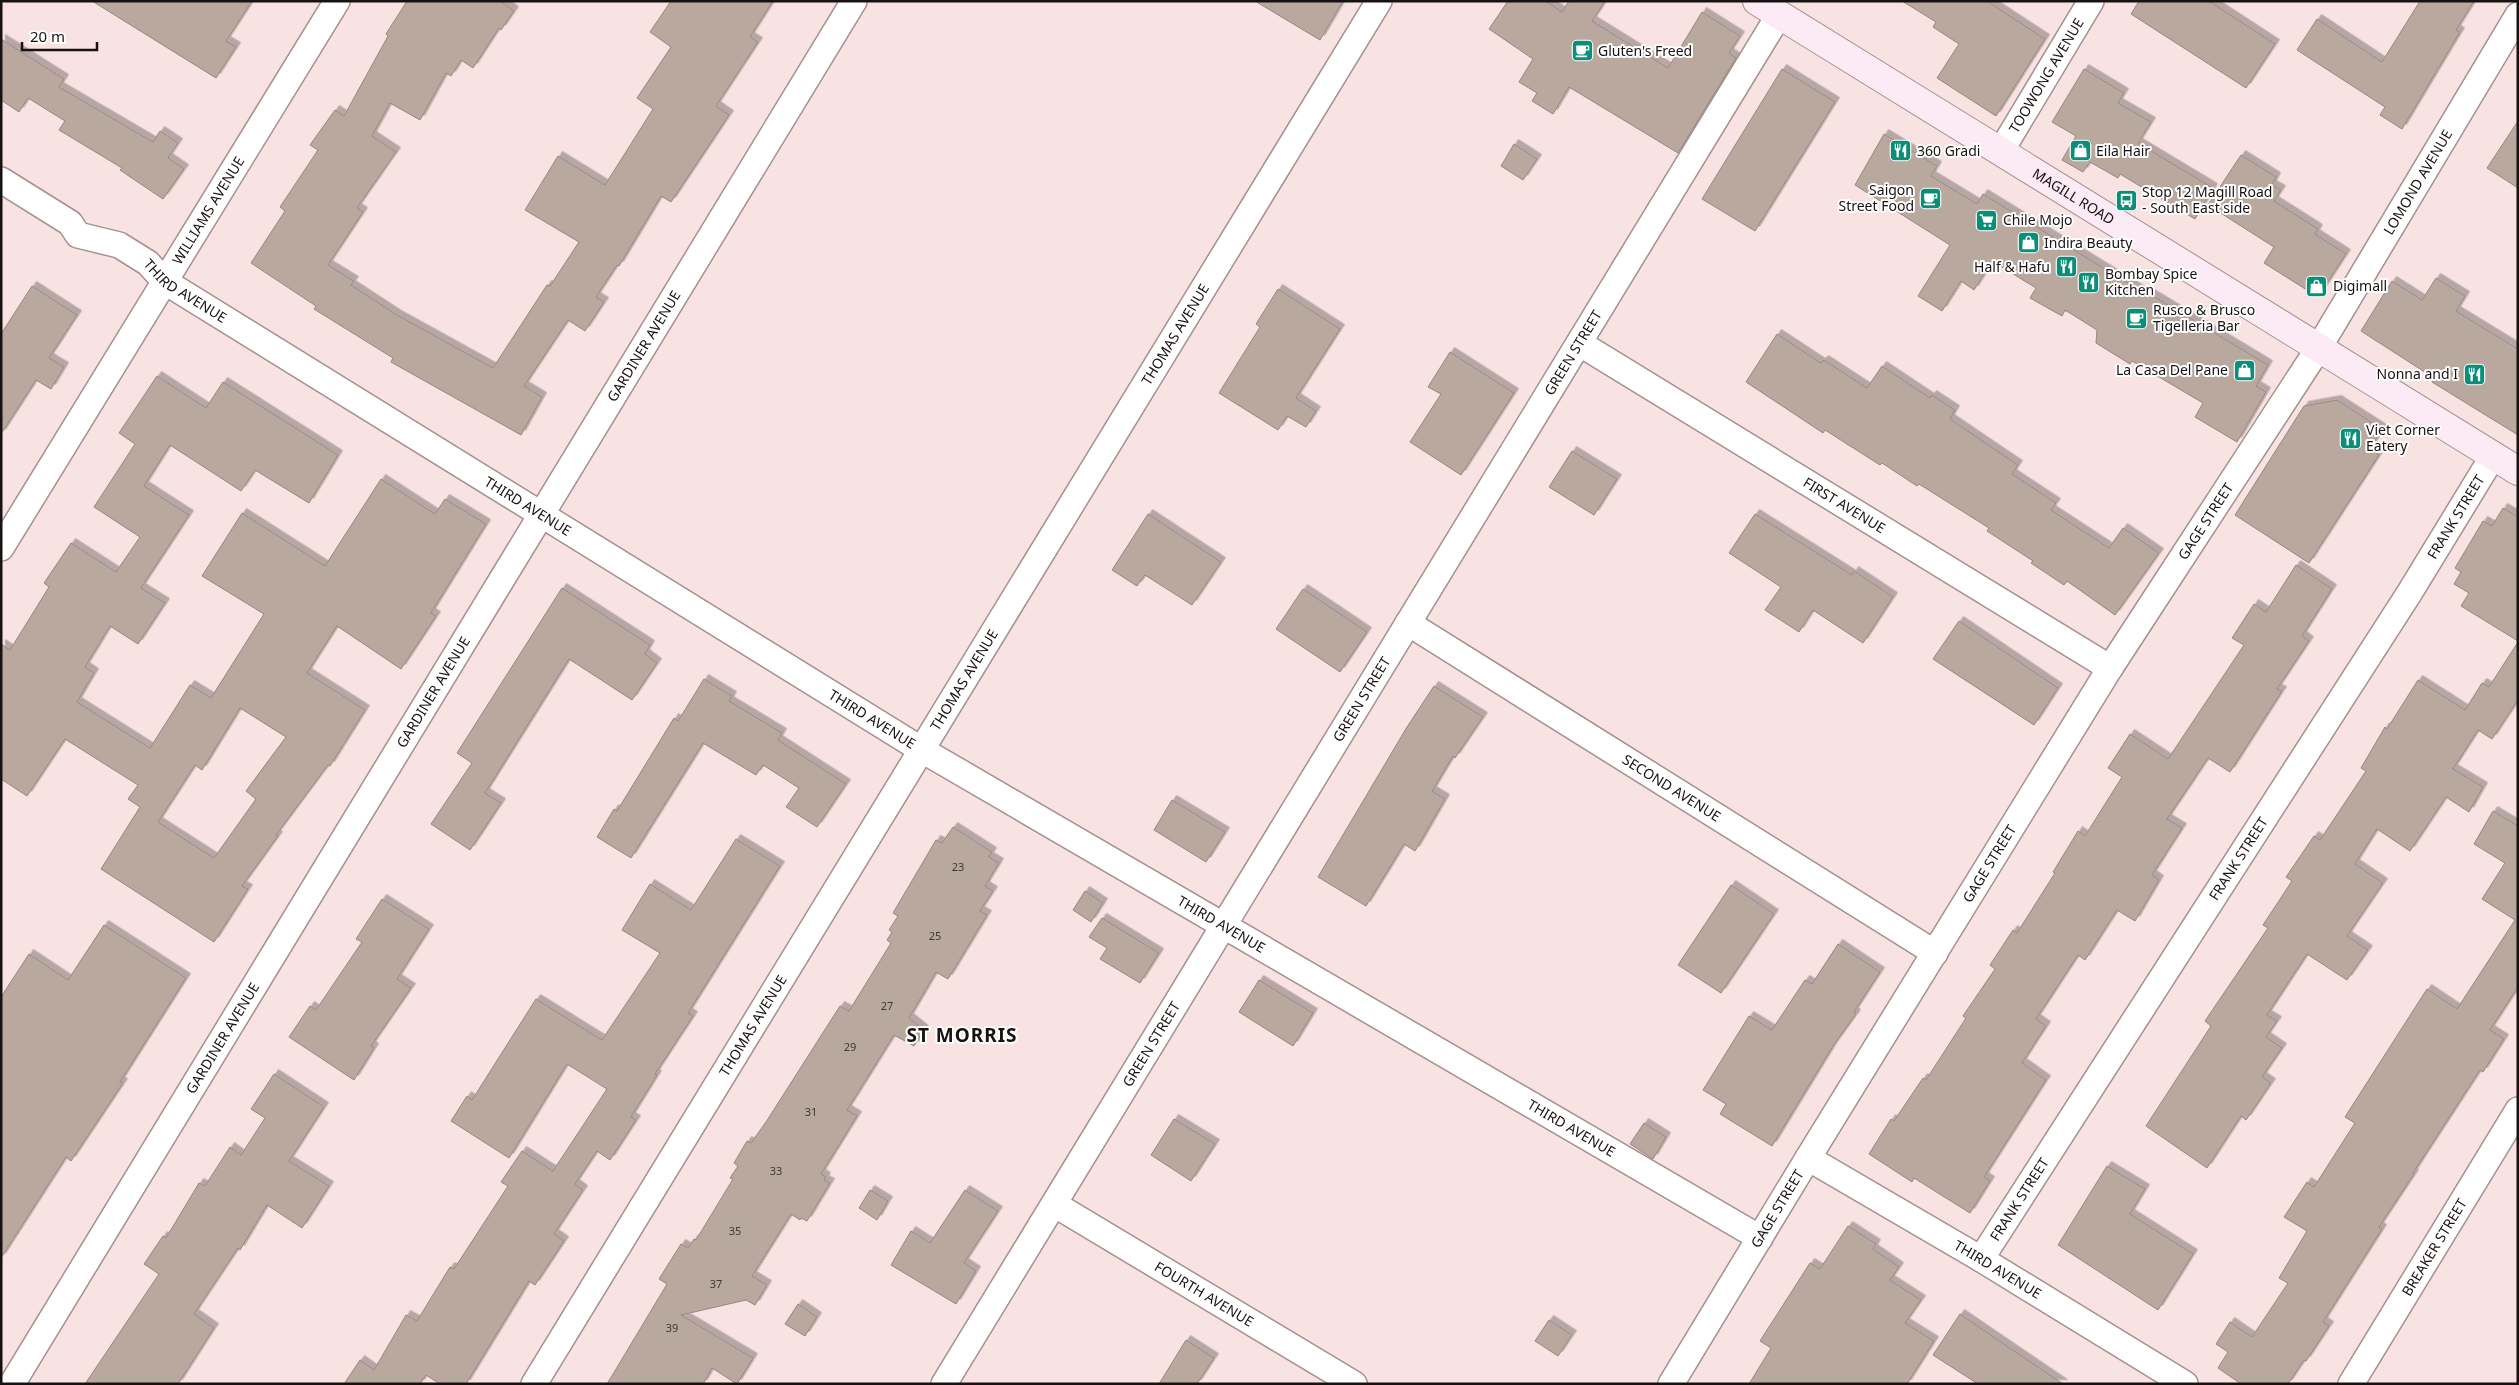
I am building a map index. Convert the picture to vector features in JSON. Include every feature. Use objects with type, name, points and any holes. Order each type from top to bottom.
[{"type":"main road","name":"MAGILL ROAD","points":[[1768,8],[2518,471]]},
{"type":"street","name":"WILLIAMS AVENUE","points":[[1,548],[337,1]]},
{"type":"street","name":"GARDINER AVENUE","points":[[12,1384],[854,1]]},
{"type":"street","name":"THOMAS AVENUE","points":[[534,1384],[1379,1]]},
{"type":"street","name":"TOOWONG AVENUE","points":[[2001,151],[2091,1]]},
{"type":"street","name":"GREEN STREET","points":[[944,1384],[1579,343],[1768,8]]},
{"type":"street","name":"LOMOND AVENUE","points":[[2318,349],[2518,16]]},
{"type":"street","name":"THIRD AVENUE","points":[[1,180],[70,223],[78,236],[119,245],[148,262],[165,282],[922,750],[1224,924],[1760,1238]]},
{"type":"street","name":"FIRST AVENUE","points":[[1579,343],[2110,668]]},
{"type":"street","name":"GAGE STREET","points":[[1671,1384],[2110,668],[2318,349]]},
{"type":"street","name":"FRANK STREET","points":[[1981,1259],[2410,592],[2493,456]]},
{"type":"street","name":"SECOND AVENUE","points":[[1408,623],[1935,953]]},
{"type":"street","name":"BREAKER STREET","points":[[2351,1384],[2518,1110]]},
{"type":"street","name":"THIRD AVENUE","points":[[1808,1158],[1981,1259],[2185,1384]]},
{"type":"street","name":"FOURTH AVENUE","points":[[1054,1204],[1354,1384]]},
{"type":"building","points":[[92,1],[252,1],[226,41],[236,47],[216,78]]},
{"type":"building","points":[[407,1],[500,1],[514,11],[501,30],[499,28],[473,68],[461,60],[451,76],[446,73],[420,120],[390,103],[372,136],[396,152],[357,208],[363,212],[328,265],[354,281],[351,285],[397,315],[493,368],[547,285],[550,286],[579,242],[525,210],[558,156],[605,185],[653,109],[637,98],[671,47],[650,32],[671,1],[773,1],[750,37],[758,42],[716,106],[729,115],[671,202],[661,196],[619,266],[617,265],[596,297],[604,302],[585,331],[568,320],[524,386],[542,397],[521,435],[391,362],[393,358],[314,309],[316,306],[251,263],[285,211],[280,207],[318,150],[310,145],[335,110],[344,116],[388,36],[386,34]]},
{"type":"building","points":[[1255,1],[1343,1],[1320,40]]},
{"type":"building","points":[[1508,1],[1546,1],[1562,12],[1569,1],[1605,1],[1592,21],[1668,68],[1702,12],[1740,36],[1729,53],[1736,58],[1678,153],[1569,87],[1553,114],[1532,101],[1537,93],[1519,82],[1533,59],[1489,29]]},
{"type":"building","points":[[1902,1],[1987,1],[2045,39],[1996,116],[1937,78],[1959,44],[1933,27],[1936,22]]},
{"type":"building","points":[[2139,1],[2209,1],[2275,44],[2246,88],[2131,14]]},
{"type":"building","points":[[2420,1],[2474,1],[2456,30],[2460,32],[2402,129],[2380,115],[2385,107],[2297,50],[2317,19],[2382,62]]},
{"type":"building","points":[[1,39],[64,79],[59,87],[153,142],[160,131],[178,143],[168,158],[184,169],[163,199],[120,170],[122,168],[59,130],[65,121],[28,98],[19,112],[1,100]]},
{"type":"building","points":[[1782,69],[1835,102],[1755,231],[1702,199]]},
{"type":"building","points":[[2084,69],[2124,93],[2118,103],[2151,122],[2138,143],[2213,188],[2195,219],[2120,174],[2118,178],[2090,162],[2083,172],[2062,160],[2076,136],[2052,122]]},
{"type":"building","points":[[2518,121],[2518,188],[2487,168]]},
{"type":"building","points":[[1884,134],[1937,166],[1931,176],[1977,204],[1983,194],[2149,296],[2150,294],[2268,365],[2256,386],[2266,392],[2237,442],[2195,417],[2203,403],[2132,361],[2130,364],[2096,343],[2097,330],[2065,310],[2062,316],[2030,298],[2036,288],[1992,261],[1974,290],[1961,281],[1942,311],[1918,296],[1950,245],[1855,185]]},
{"type":"building","points":[[1514,144],[1537,159],[1523,180],[1501,166]]},
{"type":"building","points":[[2241,155],[2276,177],[2272,185],[2281,190],[2274,201],[2318,229],[2315,234],[2346,254],[2318,297],[2264,263],[2274,247],[2208,205]]},
{"type":"building","points":[[2436,278],[2465,296],[2456,311],[2518,349],[2518,435],[2432,382],[2434,378],[2361,331],[2392,281],[2422,300]]},
{"type":"building","points":[[32,286],[77,315],[49,358],[64,367],[51,389],[36,380],[1,434],[1,334]]},
{"type":"building","points":[[1278,289],[1340,329],[1296,398],[1316,411],[1306,427],[1287,416],[1278,430],[1219,393],[1260,327],[1256,324]]},
{"type":"building","points":[[1777,334],[1821,363],[1824,360],[1867,388],[1882,366],[1930,398],[1932,395],[1955,410],[1950,419],[2018,465],[2012,474],[2056,503],[2051,510],[2109,548],[2123,528],[2159,553],[2115,615],[2067,581],[2064,585],[2031,563],[2033,561],[1987,531],[1989,528],[1919,484],[1917,486],[1882,463],[1880,465],[1825,430],[1823,433],[1746,382]]},
{"type":"building","points":[[1450,352],[1514,393],[1461,475],[1410,442],[1441,394],[1428,387]]},
{"type":"building","points":[[157,376],[206,408],[223,382],[338,455],[309,503],[255,470],[241,491],[170,445],[144,486],[189,515],[141,588],[165,603],[138,644],[110,626],[85,667],[94,673],[77,702],[150,748],[190,685],[211,698],[264,614],[202,576],[242,513],[325,566],[381,479],[435,514],[445,499],[486,524],[431,613],[436,616],[401,669],[337,626],[307,673],[365,710],[330,766],[328,765],[276,835],[278,836],[242,886],[248,889],[214,942],[101,869],[140,807],[128,799],[138,785],[65,739],[27,796],[1,779],[1,644],[10,650],[49,587],[44,583],[71,543],[116,572],[140,537],[94,507],[135,444],[119,433]],"holes":[[[240,708],[286,737],[246,791],[256,799],[214,858],[158,822],[195,765],[202,770]]]},
{"type":"building","points":[[2337,400],[2382,429],[2370,449],[2379,455],[2309,563],[2235,515],[2304,406]]},
{"type":"building","points":[[1572,451],[1617,479],[1594,515],[1549,487]]},
{"type":"building","points":[[2503,508],[2518,517],[2518,641],[2461,606],[2469,593],[2454,584],[2461,572],[2455,568],[2483,521],[2492,526]]},
{"type":"building","points":[[1148,514],[1221,562],[1192,605],[1145,575],[1137,586],[1112,570]]},
{"type":"building","points":[[1755,514],[1852,575],[1854,571],[1893,597],[1863,643],[1813,610],[1799,632],[1765,610],[1781,587],[1729,553]]},
{"type":"building","points":[[2296,565],[2332,589],[2302,636],[2309,641],[2277,689],[2282,691],[2230,772],[2208,758],[2167,819],[2182,828],[2152,875],[2159,880],[2135,921],[2117,910],[2085,960],[2078,955],[2036,1019],[2046,1026],[2022,1063],[2046,1080],[1984,1177],[1990,1181],[1970,1213],[1914,1178],[1912,1182],[1869,1154],[1891,1119],[1894,1121],[1923,1078],[1926,1080],[1966,1018],[1963,1016],[1995,969],[1990,965],[2013,930],[2017,933],[2055,873],[2053,872],[2078,831],[2085,836],[2122,777],[2108,768],[2130,734],[2168,759],[2244,645],[2232,638],[2254,604],[2266,612]]},
{"type":"building","points":[[562,588],[650,645],[645,654],[657,663],[632,700],[569,659],[485,793],[501,803],[470,850],[431,824],[472,763],[457,753]]},
{"type":"building","points":[[1303,589],[1367,632],[1340,672],[1276,629]]},
{"type":"building","points":[[1959,621],[2058,688],[2034,725],[1933,659]]},
{"type":"building","points":[[2518,642],[2518,700],[2492,739],[2478,730],[2453,769],[2483,787],[2469,812],[2446,797],[2410,851],[2377,829],[2355,864],[2383,883],[2347,936],[2368,950],[2347,980],[2307,954],[2267,1015],[2277,1021],[2266,1037],[2282,1048],[2262,1077],[2271,1083],[2246,1120],[2241,1116],[2207,1168],[2146,1126],[2211,1026],[2205,1021],[2268,928],[2263,925],[2292,881],[2286,877],[2314,836],[2320,840],[2366,771],[2361,768],[2385,727],[2387,729],[2418,680],[2465,710],[2482,683],[2489,687]]},
{"type":"building","points":[[704,679],[732,696],[729,701],[782,733],[778,740],[846,784],[817,827],[786,807],[799,788],[763,765],[756,775],[703,743],[631,858],[597,837],[614,809],[617,811],[674,718],[678,721]]},
{"type":"building","points":[[1434,686],[1483,717],[1455,758],[1453,756],[1432,791],[1445,799],[1415,851],[1404,844],[1366,906],[1318,877],[1407,727]]},
{"type":"building","points":[[1172,800],[1225,832],[1206,862],[1154,830]]},
{"type":"building","points":[[2493,811],[2518,826],[2518,987],[2490,1030],[2504,1039],[2483,1072],[2480,1070],[2379,1227],[2382,1229],[2323,1322],[2329,1326],[2306,1361],[2304,1360],[2288,1384],[2241,1384],[2218,1368],[2228,1352],[2216,1344],[2230,1322],[2252,1337],[2288,1283],[2279,1278],[2307,1231],[2284,1217],[2307,1182],[2314,1187],[2355,1123],[2345,1117],[2427,989],[2457,1009],[2515,920],[2482,899],[2505,863],[2474,844]]},
{"type":"building","points":[[953,827],[992,852],[989,857],[999,863],[985,886],[993,891],[980,911],[987,915],[948,979],[936,972],[909,1018],[924,1030],[914,1046],[894,1035],[847,1110],[857,1116],[821,1174],[826,1177],[824,1180],[830,1183],[807,1221],[801,1218],[800,1220],[791,1214],[752,1276],[767,1285],[755,1305],[746,1300],[681,1315],[753,1358],[737,1384],[712,1368],[703,1384],[607,1384],[667,1284],[659,1279],[681,1244],[688,1248],[694,1239],[696,1240],[733,1179],[730,1178],[738,1166],[734,1163],[747,1141],[751,1143],[766,1122],[840,1006],[849,1011],[891,943],[887,940],[892,932],[889,930],[898,916],[893,913],[936,840],[942,843]]},
{"type":"building","points":[[736,839],[780,866],[688,1013],[693,1016],[655,1074],[657,1075],[631,1117],[636,1120],[610,1160],[597,1151],[575,1184],[583,1190],[554,1234],[564,1241],[535,1285],[529,1281],[466,1384],[440,1384],[426,1375],[420,1384],[344,1384],[360,1360],[374,1370],[406,1315],[417,1321],[450,1267],[454,1269],[508,1186],[501,1182],[522,1151],[553,1171],[607,1089],[567,1064],[509,1158],[451,1121],[467,1096],[472,1100],[536,999],[602,1040],[660,953],[622,930],[650,884],[691,910]]},
{"type":"building","points":[[1731,885],[1774,914],[1721,993],[1678,965]]},
{"type":"building","points":[[1085,891],[1103,903],[1091,922],[1073,910]]},
{"type":"building","points":[[382,899],[429,929],[397,979],[411,988],[371,1046],[374,1048],[354,1080],[289,1037],[310,1006],[316,1010],[362,942],[356,939]]},
{"type":"building","points":[[1102,918],[1159,953],[1140,983],[1100,959],[1107,948],[1089,937]]},
{"type":"building","points":[[104,925],[186,978],[120,1082],[123,1083],[71,1161],[66,1157],[1,1258],[1,997],[29,954],[68,980]]},
{"type":"building","points":[[1838,944],[1880,972],[1854,1012],[1856,1014],[1833,1046],[1772,1146],[1720,1114],[1726,1104],[1703,1090],[1749,1016],[1772,1030],[1805,980],[1812,984]]},
{"type":"building","points":[[1259,980],[1313,1013],[1293,1046],[1239,1012]]},
{"type":"building","points":[[274,1074],[324,1107],[289,1161],[329,1186],[302,1228],[267,1205],[240,1250],[238,1248],[194,1314],[214,1328],[178,1384],[85,1384],[159,1274],[144,1264],[163,1236],[166,1238],[199,1183],[205,1186],[230,1147],[241,1155],[265,1118],[251,1109]]},
{"type":"building","points":[[1174,1119],[1215,1144],[1191,1181],[1151,1155]]},
{"type":"building","points":[[1644,1123],[1666,1137],[1653,1159],[1630,1144]]},
{"type":"building","points":[[2107,1166],[2145,1189],[2130,1214],[2193,1254],[2158,1310],[2058,1245]]},
{"type":"building","points":[[870,1190],[888,1201],[877,1220],[859,1208]]},
{"type":"building","points":[[965,1190],[998,1211],[964,1263],[976,1271],[956,1304],[891,1265],[911,1231],[930,1243]]},
{"type":"building","points":[[1848,1226],[1876,1244],[1873,1249],[1899,1267],[1890,1280],[1921,1300],[1905,1323],[1934,1341],[1907,1384],[1749,1384],[1771,1348],[1760,1341],[1810,1263],[1820,1269]]},
{"type":"building","points":[[798,1304],[817,1317],[805,1336],[785,1324]]},
{"type":"building","points":[[1960,1314],[2063,1384],[1978,1384],[1933,1355]]},
{"type":"building","points":[[1549,1320],[1572,1335],[1558,1356],[1535,1341]]},
{"type":"building","points":[[1186,1340],[1214,1358],[1197,1384],[1159,1384]]},
{"type":"place","name":"Gluten's Freed","points":[[1582,51]]},
{"type":"place","name":"360 Gradi","points":[[1901,151]]},
{"type":"place","name":"Eila Hair","points":[[2080,151]]},
{"type":"place","name":"Saigon Street Food","points":[[1930,198]]},
{"type":"place","name":"Stop 12 Magill Road - South East side","points":[[2126,200]]},
{"type":"place","name":"Chile Mojo","points":[[1987,220]]},
{"type":"place","name":"Indira Beauty","points":[[2028,243]]},
{"type":"place","name":"Half & Hafu","points":[[2066,267]]},
{"type":"place","name":"Bombay Spice Kitchen","points":[[2089,282]]},
{"type":"place","name":"Digimall","points":[[2317,286]]},
{"type":"place","name":"Rusco & Brusco Tigelleria Bar","points":[[2137,318]]},
{"type":"place","name":"La Casa Del Pane","points":[[2244,370]]},
{"type":"place","name":"Nonna and I","points":[[2474,374]]},
{"type":"place","name":"Viet Corner Eatery","points":[[2350,438]]},
{"type":"district","name":"ST MORRIS","points":[[962,1035]]}]
